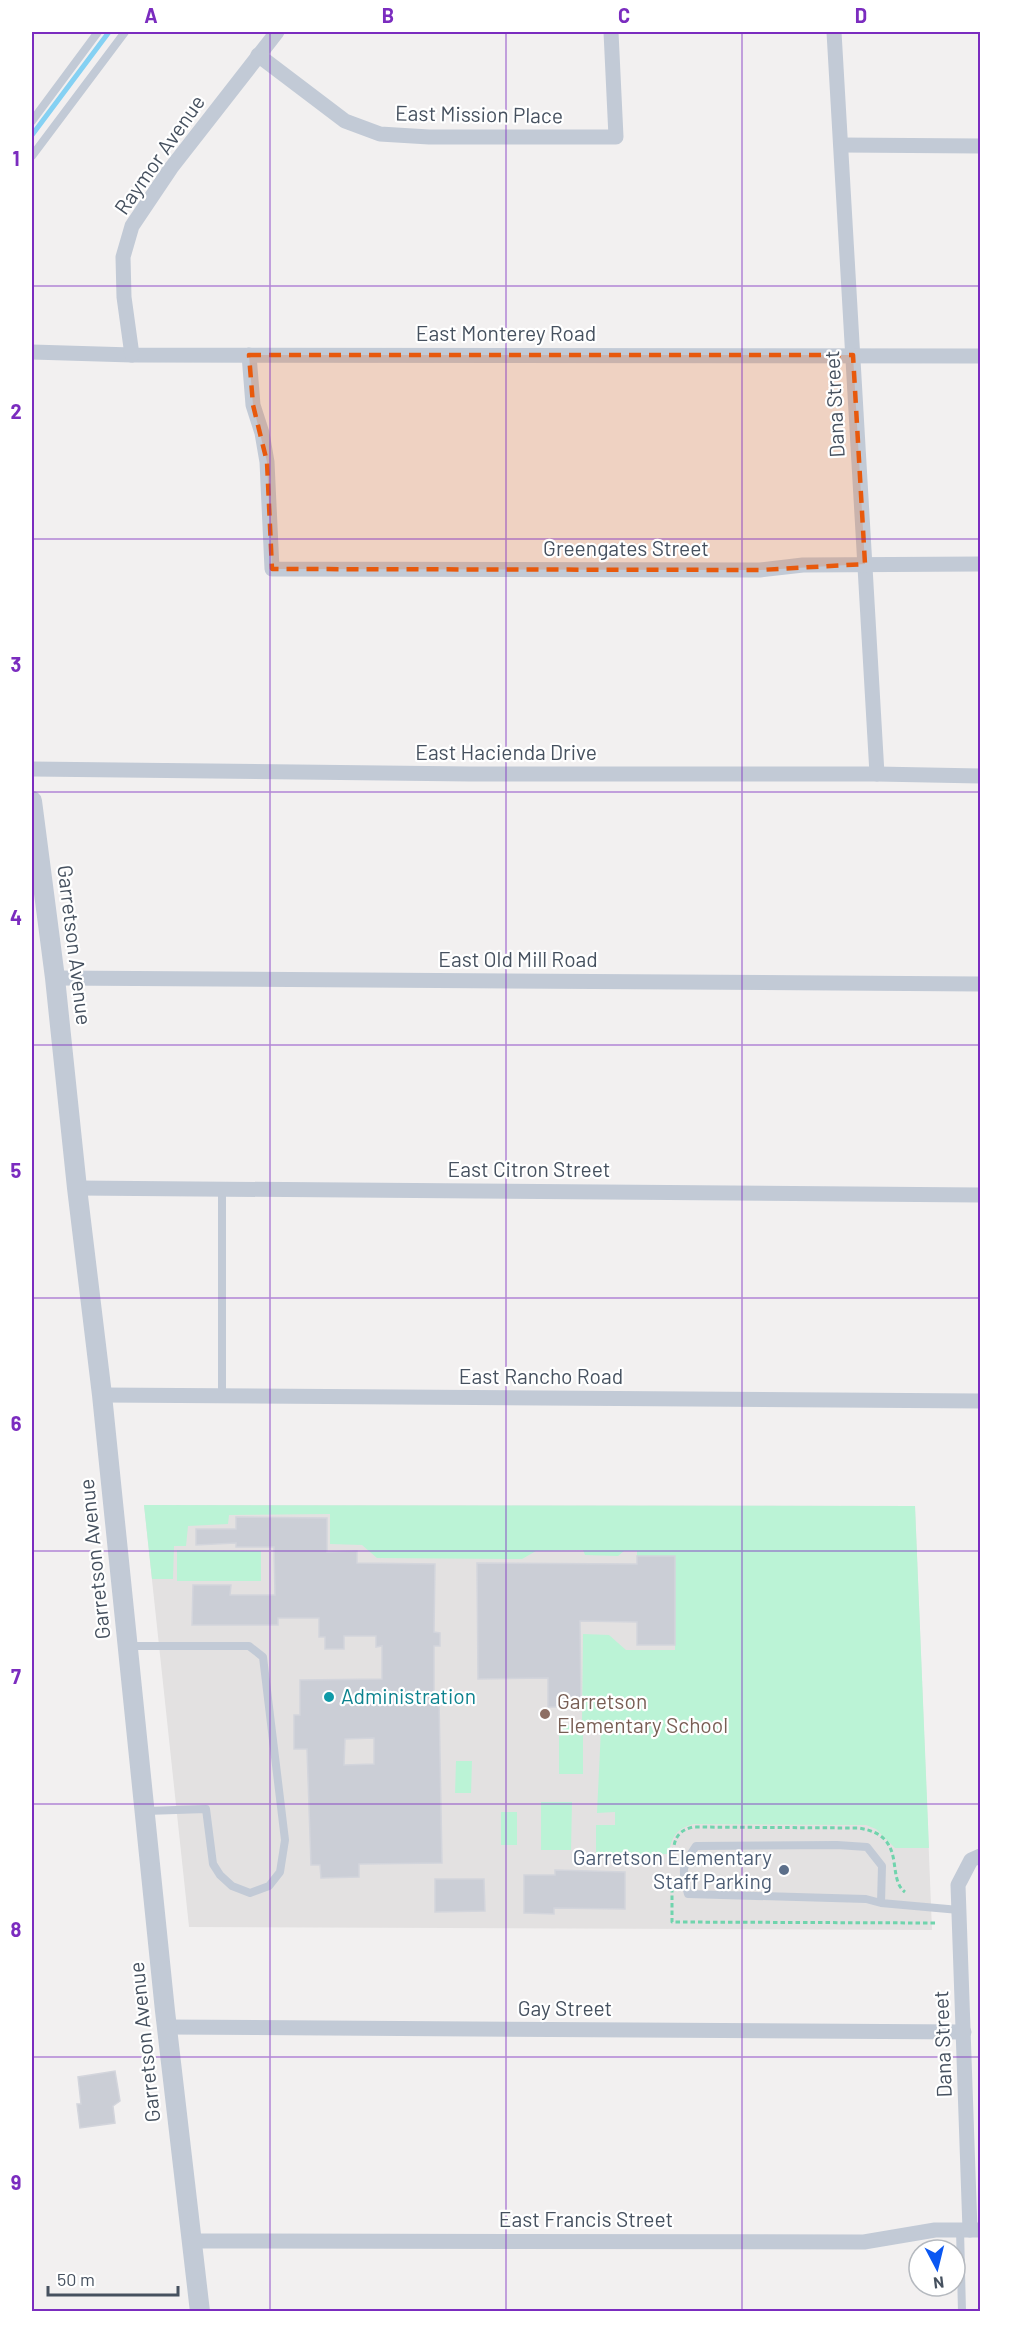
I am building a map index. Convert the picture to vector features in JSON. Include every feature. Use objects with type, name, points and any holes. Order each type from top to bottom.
[{"type":"street","name":"Raymor Avenue","points":[[132,355],[124,297],[123,257],[132,226],[171,168],[276,32]]},
{"type":"street","name":"East Mission Place","points":[[258,55],[345,121],[380,134],[429,137],[616,137],[611,32]]},
{"type":"street","name":"Dana Street","points":[[834,32],[877,774]]},
{"type":"street","points":[[841,145],[981,146]]},
{"type":"street","name":"East Monterey Road","points":[[32,352],[132,355],[981,356]]},
{"type":"street","name":"Greengates Street","points":[[249,355],[253,405],[262,433],[267,462],[272,569],[760,570],[803,565],[981,564]]},
{"type":"street","name":"East Hacienda Drive","points":[[32,769],[981,776]]},
{"type":"street","name":"Garretson Avenue","points":[[32,801],[55,978],[102,1395],[167,2027],[200,2312]]},
{"type":"street","name":"East Old Mill Road","points":[[55,978],[981,984]]},
{"type":"street","name":"East Citron Street","points":[[77,1188],[981,1195]]},
{"type":"street","name":"East Rancho Road","points":[[102,1395],[981,1401]]},
{"type":"street","name":"Dana Street","points":[[970,2230],[958,1885],[976,1858]]},
{"type":"street","name":"Gay Street","points":[[167,2027],[964,2032]]},
{"type":"street","name":"East Francis Street","points":[[191,2241],[864,2242],[934,2230],[970,2230]]},
{"type":"lane","points":[[32,121],[98,32]]},
{"type":"lane","points":[[32,156],[125,32]]},
{"type":"lane","points":[[222,1189],[222,1396]]},
{"type":"lane","points":[[128,1646],[249,1646],[263,1657],[285,1840],[280,1872],[269,1886],[250,1893],[232,1886],[213,1864],[206,1809],[146,1811]]},
{"type":"lane","points":[[881,1903],[882,1866],[867,1847],[837,1845],[696,1846],[684,1864],[684,1879],[688,1894],[866,1899],[881,1903],[959,1910]]},
{"type":"lane","points":[[962,2312],[970,2230]]},
{"type":"path","points":[[672,1867],[675,1839],[679,1833],[693,1827],[858,1828],[872,1832],[888,1845],[894,1856],[898,1886],[912,1894]]},
{"type":"path","points":[[672,1878],[672,1922],[935,1923]]},
{"type":"highlighted area","points":[[249,355],[853,355],[865,564],[760,570],[272,569],[267,462],[253,405]]},
{"type":"shaded area","name":"Garretson Elementary School","points":[[144,1505],[915,1506],[932,1930],[189,1927]]},
{"type":"green space","points":[[144,1505],[915,1506],[929,1848],[895,1848],[876,1829],[866,1825],[694,1824],[683,1828],[676,1834],[669,1854],[596,1854],[596,1825],[615,1825],[615,1812],[597,1813],[601,1728],[587,1727],[582,1722],[583,1634],[609,1635],[626,1650],[675,1650],[675,1556],[637,1556],[637,1551],[624,1551],[618,1556],[585,1555],[583,1550],[536,1551],[522,1559],[377,1558],[362,1545],[330,1544],[330,1514],[229,1515],[228,1524],[188,1526],[186,1546],[174,1546],[173,1579],[152,1579]]},
{"type":"green space","points":[[177,1550],[261,1551],[261,1581],[177,1581]]},
{"type":"green space","points":[[559,1725],[583,1725],[583,1774],[559,1774]]},
{"type":"green space","points":[[456,1761],[472,1761],[471,1793],[455,1793]]},
{"type":"green space","points":[[541,1802],[572,1802],[571,1850],[541,1850]]},
{"type":"green space","points":[[501,1812],[517,1812],[517,1845],[501,1845]]},
{"type":"building","points":[[236,1517],[327,1518],[327,1552],[357,1551],[357,1563],[435,1564],[434,1632],[440,1633],[440,1646],[434,1646],[434,1699],[439,1699],[442,1863],[359,1864],[359,1877],[321,1878],[320,1865],[311,1865],[307,1749],[294,1749],[294,1715],[300,1715],[300,1680],[382,1679],[382,1646],[376,1647],[376,1636],[344,1636],[344,1649],[325,1649],[325,1637],[319,1637],[319,1618],[278,1618],[278,1625],[192,1625],[193,1585],[231,1585],[230,1595],[275,1595],[274,1547],[236,1547],[236,1543],[196,1545],[196,1529],[236,1529]],"holes":[[[374,1738],[374,1764],[344,1765],[345,1739]]]},
{"type":"building","points":[[637,1556],[675,1556],[675,1645],[637,1645],[637,1622],[580,1621],[581,1707],[548,1707],[548,1678],[478,1679],[477,1563],[637,1564]]},
{"type":"building","points":[[555,1870],[625,1872],[625,1909],[554,1908],[554,1914],[524,1913],[524,1875],[555,1875]]},
{"type":"building","points":[[435,1879],[484,1879],[485,1911],[435,1912]]},
{"type":"building","points":[[115,2071],[120,2101],[113,2106],[115,2123],[80,2128],[77,2104],[81,2104],[78,2077]]},
{"type":"waterway","points":[[32,135],[109,32]]},
{"type":"place","name":"Administration","points":[[329,1697]]},
{"type":"place","name":"Garretson Elementary School","points":[[545,1714]]},
{"type":"place","name":"Garretson Elementary Staff Parking","points":[[784,1870]]}]
